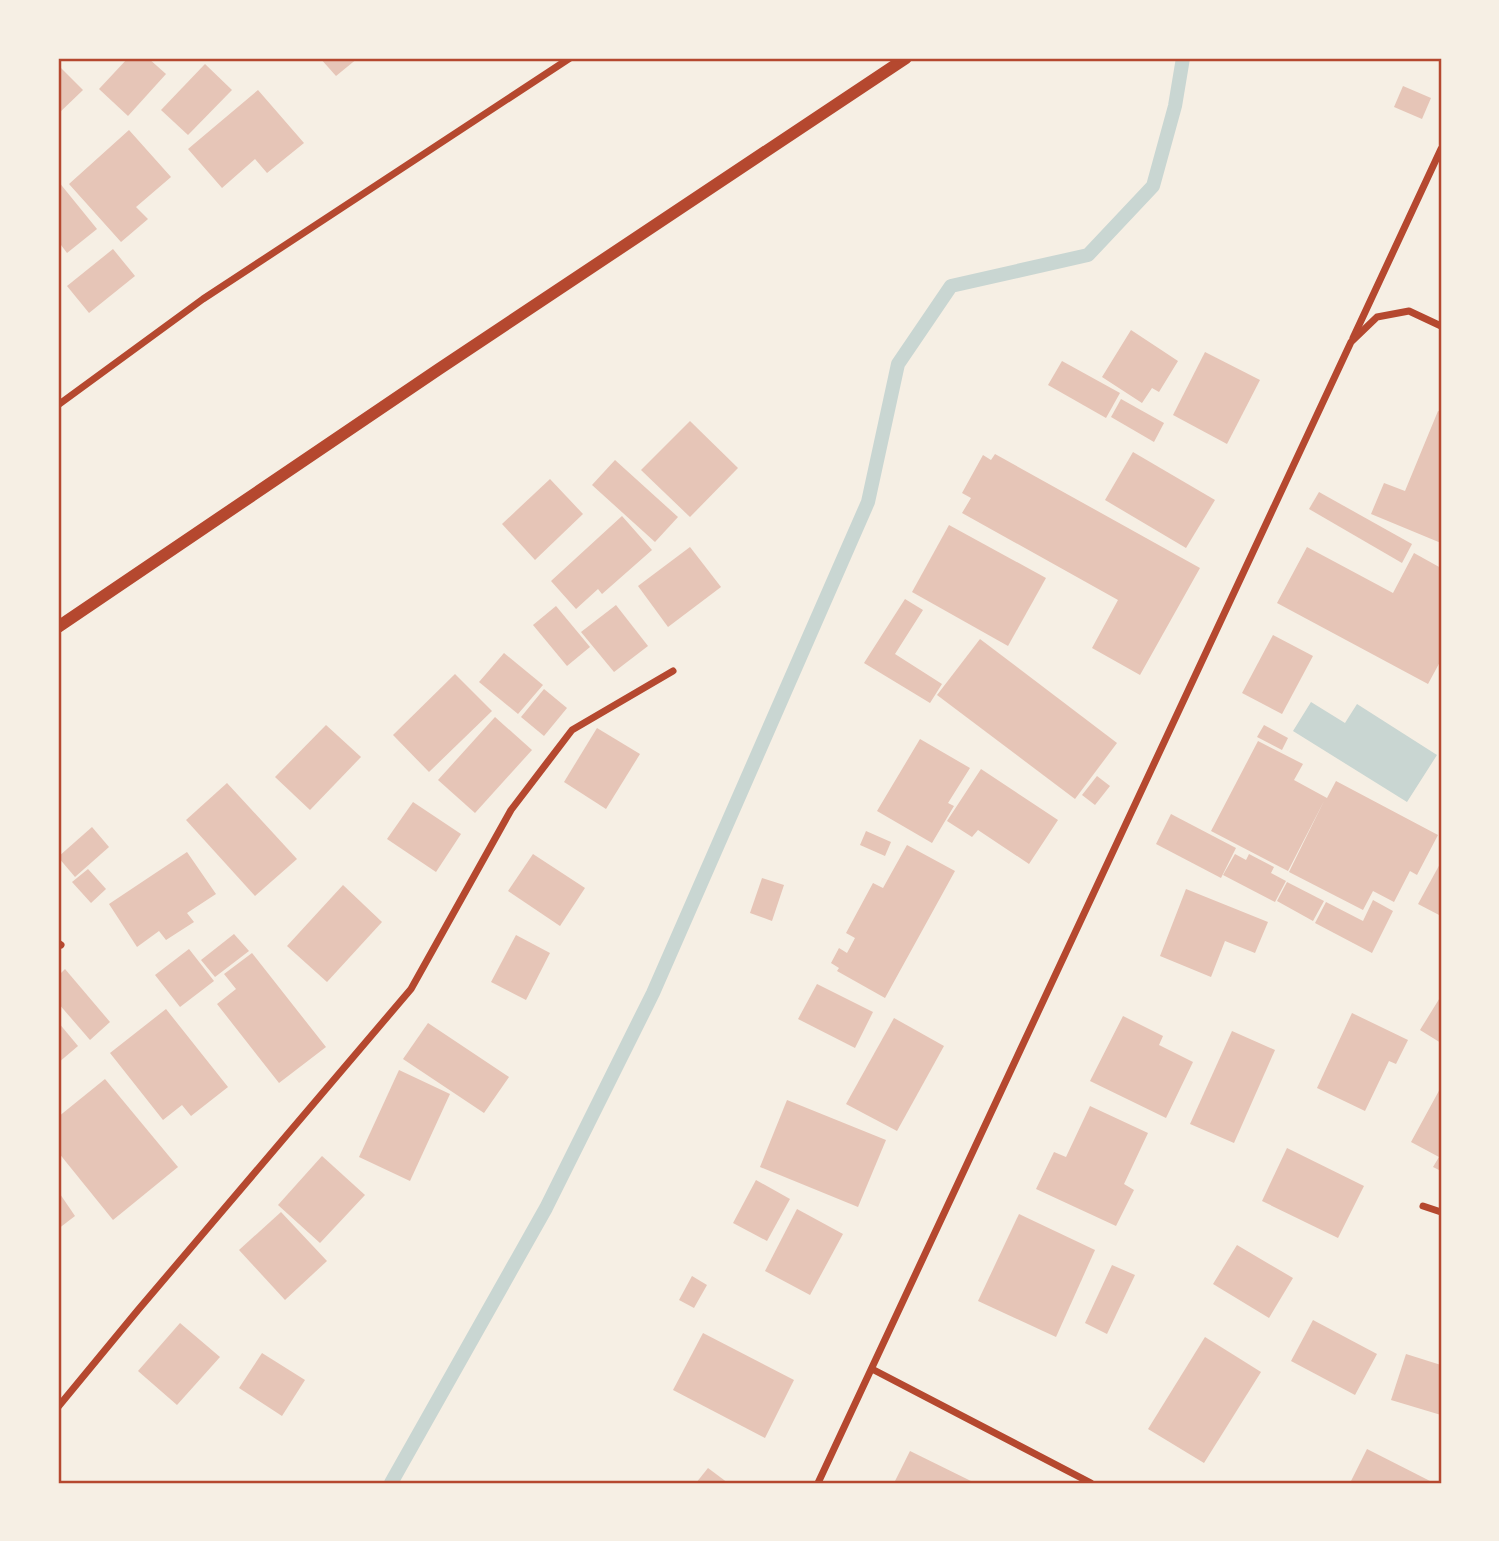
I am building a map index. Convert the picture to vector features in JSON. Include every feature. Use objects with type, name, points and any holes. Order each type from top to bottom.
[{"type":"street","points":[[58,405],[203,299],[570,58]]},
{"type":"street","points":[[58,627],[906,58]]},
{"type":"street","points":[[818,1483],[1441,149]]},
{"type":"street","points":[[1351,342],[1377,317],[1409,311],[1441,326]]},
{"type":"street","points":[[58,1407],[411,989],[511,810],[572,730],[673,671]]},
{"type":"street","points":[[1423,1206],[1441,1212]]},
{"type":"street","points":[[872,1369],[1091,1483]]},
{"type":"shaded area","points":[[1311,702],[1345,723],[1357,704],[1437,755],[1407,802],[1293,731]]},
{"type":"building","points":[[128,58],[148,58],[166,74],[128,116],[99,89]]},
{"type":"building","points":[[320,58],[358,58],[336,76]]},
{"type":"building","points":[[205,64],[232,90],[188,135],[161,110]]},
{"type":"building","points":[[61,68],[83,90],[58,114],[58,71]]},
{"type":"building","points":[[1403,86],[1431,98],[1422,119],[1394,107]]},
{"type":"building","points":[[258,90],[304,143],[267,173],[255,159],[222,188],[188,149]]},
{"type":"building","points":[[129,130],[171,177],[136,207],[148,219],[121,242],[69,184]]},
{"type":"building","points":[[58,181],[97,229],[67,253],[58,241]]},
{"type":"building","points":[[113,249],[135,276],[89,313],[67,286]]},
{"type":"building","points":[[1131,330],[1178,361],[1159,392],[1152,388],[1142,403],[1102,377]]},
{"type":"building","points":[[1205,352],[1260,380],[1227,444],[1173,415]]},
{"type":"building","points":[[1062,361],[1120,393],[1106,418],[1048,385]]},
{"type":"building","points":[[1121,399],[1164,423],[1154,442],[1111,417]]},
{"type":"building","points":[[1438,411],[1441,412],[1441,543],[1371,514],[1384,483],[1405,491]]},
{"type":"building","points":[[690,421],[738,468],[690,517],[641,470]]},
{"type":"building","points":[[1133,452],[1215,500],[1186,548],[1105,500]]},
{"type":"building","points":[[995,454],[1200,568],[1140,675],[1092,648],[1118,600],[962,513],[971,498],[962,493],[983,455],[991,460]]},
{"type":"building","points":[[615,460],[678,517],[655,542],[592,485]]},
{"type":"building","points":[[550,479],[583,514],[535,560],[502,524]]},
{"type":"building","points":[[1319,492],[1412,544],[1402,563],[1309,509]]},
{"type":"building","points":[[622,516],[652,550],[602,594],[598,589],[576,609],[551,581]]},
{"type":"building","points":[[949,525],[1046,578],[1008,646],[912,592]]},
{"type":"building","points":[[690,547],[721,587],[668,627],[638,586]]},
{"type":"building","points":[[1307,547],[1393,593],[1414,553],[1441,568],[1441,660],[1428,684],[1277,603]]},
{"type":"building","points":[[905,599],[923,610],[895,654],[942,684],[930,703],[864,663]]},
{"type":"building","points":[[616,605],[648,646],[614,672],[581,632]]},
{"type":"building","points":[[556,606],[590,647],[567,666],[533,625]]},
{"type":"building","points":[[1273,635],[1313,656],[1282,714],[1242,693]]},
{"type":"building","points":[[980,639],[1117,743],[1075,799],[937,695]]},
{"type":"building","points":[[504,653],[543,685],[518,714],[479,682]]},
{"type":"building","points":[[455,674],[492,711],[429,772],[393,735]]},
{"type":"building","points":[[544,689],[567,708],[544,736],[521,717]]},
{"type":"building","points":[[495,717],[532,750],[475,813],[438,780]]},
{"type":"building","points":[[326,725],[361,757],[310,810],[275,777]]},
{"type":"building","points":[[1264,725],[1288,738],[1282,750],[1257,737]]},
{"type":"building","points":[[597,728],[640,754],[606,809],[564,782]]},
{"type":"building","points":[[920,739],[970,768],[948,803],[954,806],[932,843],[877,811]]},
{"type":"building","points":[[1258,741],[1303,764],[1294,780],[1327,798],[1336,781],[1438,835],[1417,875],[1410,871],[1394,902],[1373,891],[1363,910],[1289,872],[1324,801],[1288,871],[1211,831]]},
{"type":"building","points":[[981,769],[1058,820],[1029,864],[978,830],[972,837],[947,821]]},
{"type":"building","points":[[1097,776],[1110,786],[1095,805],[1082,795]]},
{"type":"building","points":[[227,783],[297,859],[255,896],[186,820]]},
{"type":"building","points":[[413,802],[461,834],[436,872],[387,839]]},
{"type":"building","points":[[1171,814],[1236,848],[1221,878],[1156,844]]},
{"type":"building","points":[[92,827],[109,847],[75,877],[58,857]]},
{"type":"building","points":[[866,831],[891,842],[885,856],[860,845]]},
{"type":"building","points":[[907,845],[955,871],[885,998],[837,971],[839,968],[831,963],[839,948],[847,953],[855,938],[846,933],[873,883],[883,888]]},
{"type":"building","points":[[187,852],[216,894],[187,913],[194,922],[166,940],[159,931],[137,947],[109,904]]},
{"type":"building","points":[[533,854],[585,888],[560,926],[508,891]]},
{"type":"building","points":[[1235,854],[1246,860],[1249,854],[1274,867],[1271,873],[1286,881],[1275,902],[1223,875]]},
{"type":"building","points":[[1441,862],[1441,916],[1418,904]]},
{"type":"building","points":[[88,869],[106,889],[91,903],[72,882]]},
{"type":"building","points":[[762,878],[784,885],[772,921],[750,913]]},
{"type":"building","points":[[1287,882],[1324,901],[1313,921],[1277,901]]},
{"type":"building","points":[[343,885],[382,922],[327,982],[287,946]]},
{"type":"building","points":[[1186,889],[1268,922],[1255,953],[1225,941],[1211,977],[1160,956]]},
{"type":"building","points":[[1373,900],[1393,911],[1372,953],[1315,923],[1326,902],[1363,921]]},
{"type":"building","points":[[234,934],[249,951],[215,977],[201,960]]},
{"type":"building","points":[[516,935],[550,953],[526,1000],[491,982]]},
{"type":"building","points":[[189,949],[214,981],[180,1007],[155,975]]},
{"type":"building","points":[[252,953],[326,1047],[279,1083],[217,1004],[236,989],[224,974]]},
{"type":"building","points":[[65,969],[110,1022],[90,1040],[58,1003],[58,976]]},
{"type":"building","points":[[817,984],[873,1012],[855,1048],[798,1019]]},
{"type":"building","points":[[1441,996],[1441,1043],[1420,1030]]},
{"type":"building","points":[[166,1009],[228,1087],[191,1116],[182,1105],[163,1120],[110,1053]]},
{"type":"building","points":[[1352,1013],[1408,1040],[1396,1064],[1389,1061],[1365,1111],[1317,1088]]},
{"type":"building","points":[[1123,1016],[1163,1036],[1159,1045],[1193,1062],[1166,1118],[1090,1081]]},
{"type":"building","points":[[894,1018],[944,1046],[897,1131],[846,1104]]},
{"type":"building","points":[[58,1022],[78,1046],[58,1063]]},
{"type":"building","points":[[428,1023],[509,1077],[484,1113],[403,1059]]},
{"type":"building","points":[[1232,1031],[1275,1050],[1234,1143],[1190,1124]]},
{"type":"building","points":[[399,1070],[450,1094],[410,1181],[359,1157]]},
{"type":"building","points":[[105,1079],[178,1167],[113,1220],[58,1152],[58,1117]]},
{"type":"building","points":[[1441,1087],[1441,1171],[1433,1167],[1439,1157],[1411,1142]]},
{"type":"building","points":[[787,1100],[886,1140],[858,1207],[760,1167]]},
{"type":"building","points":[[1090,1106],[1148,1133],[1124,1184],[1134,1190],[1116,1226],[1036,1189],[1054,1152],[1066,1157]]},
{"type":"building","points":[[1287,1148],[1364,1186],[1338,1238],[1262,1201]]},
{"type":"building","points":[[322,1156],[365,1195],[320,1243],[278,1205]]},
{"type":"building","points":[[756,1180],[790,1199],[767,1241],[733,1223]]},
{"type":"building","points":[[58,1191],[75,1216],[58,1229]]},
{"type":"building","points":[[797,1209],[843,1234],[810,1295],[765,1271]]},
{"type":"building","points":[[281,1212],[327,1261],[285,1300],[239,1250]]},
{"type":"building","points":[[1019,1214],[1095,1250],[1056,1337],[978,1301]]},
{"type":"building","points":[[1237,1245],[1293,1278],[1269,1318],[1213,1284]]},
{"type":"building","points":[[1112,1265],[1135,1275],[1107,1334],[1085,1323]]},
{"type":"building","points":[[692,1276],[707,1285],[694,1308],[679,1300]]},
{"type":"building","points":[[1313,1320],[1377,1354],[1355,1395],[1291,1361]]},
{"type":"building","points":[[180,1323],[220,1357],[177,1405],[138,1371]]},
{"type":"building","points":[[703,1333],[794,1380],[765,1438],[673,1390]]},
{"type":"building","points":[[1205,1337],[1261,1372],[1204,1463],[1148,1429]]},
{"type":"building","points":[[262,1353],[305,1380],[282,1416],[239,1388]]},
{"type":"building","points":[[1406,1354],[1441,1365],[1441,1415],[1391,1400]]},
{"type":"building","points":[[1367,1449],[1434,1483],[1350,1483]]},
{"type":"building","points":[[910,1451],[975,1483],[894,1483]]},
{"type":"building","points":[[708,1468],[728,1483],[696,1483]]},
{"type":"waterway","points":[[391,1483],[546,1208],[653,993],[868,502],[898,364],[951,286],[1088,255],[1153,186],[1175,106],[1183,58]]}]
